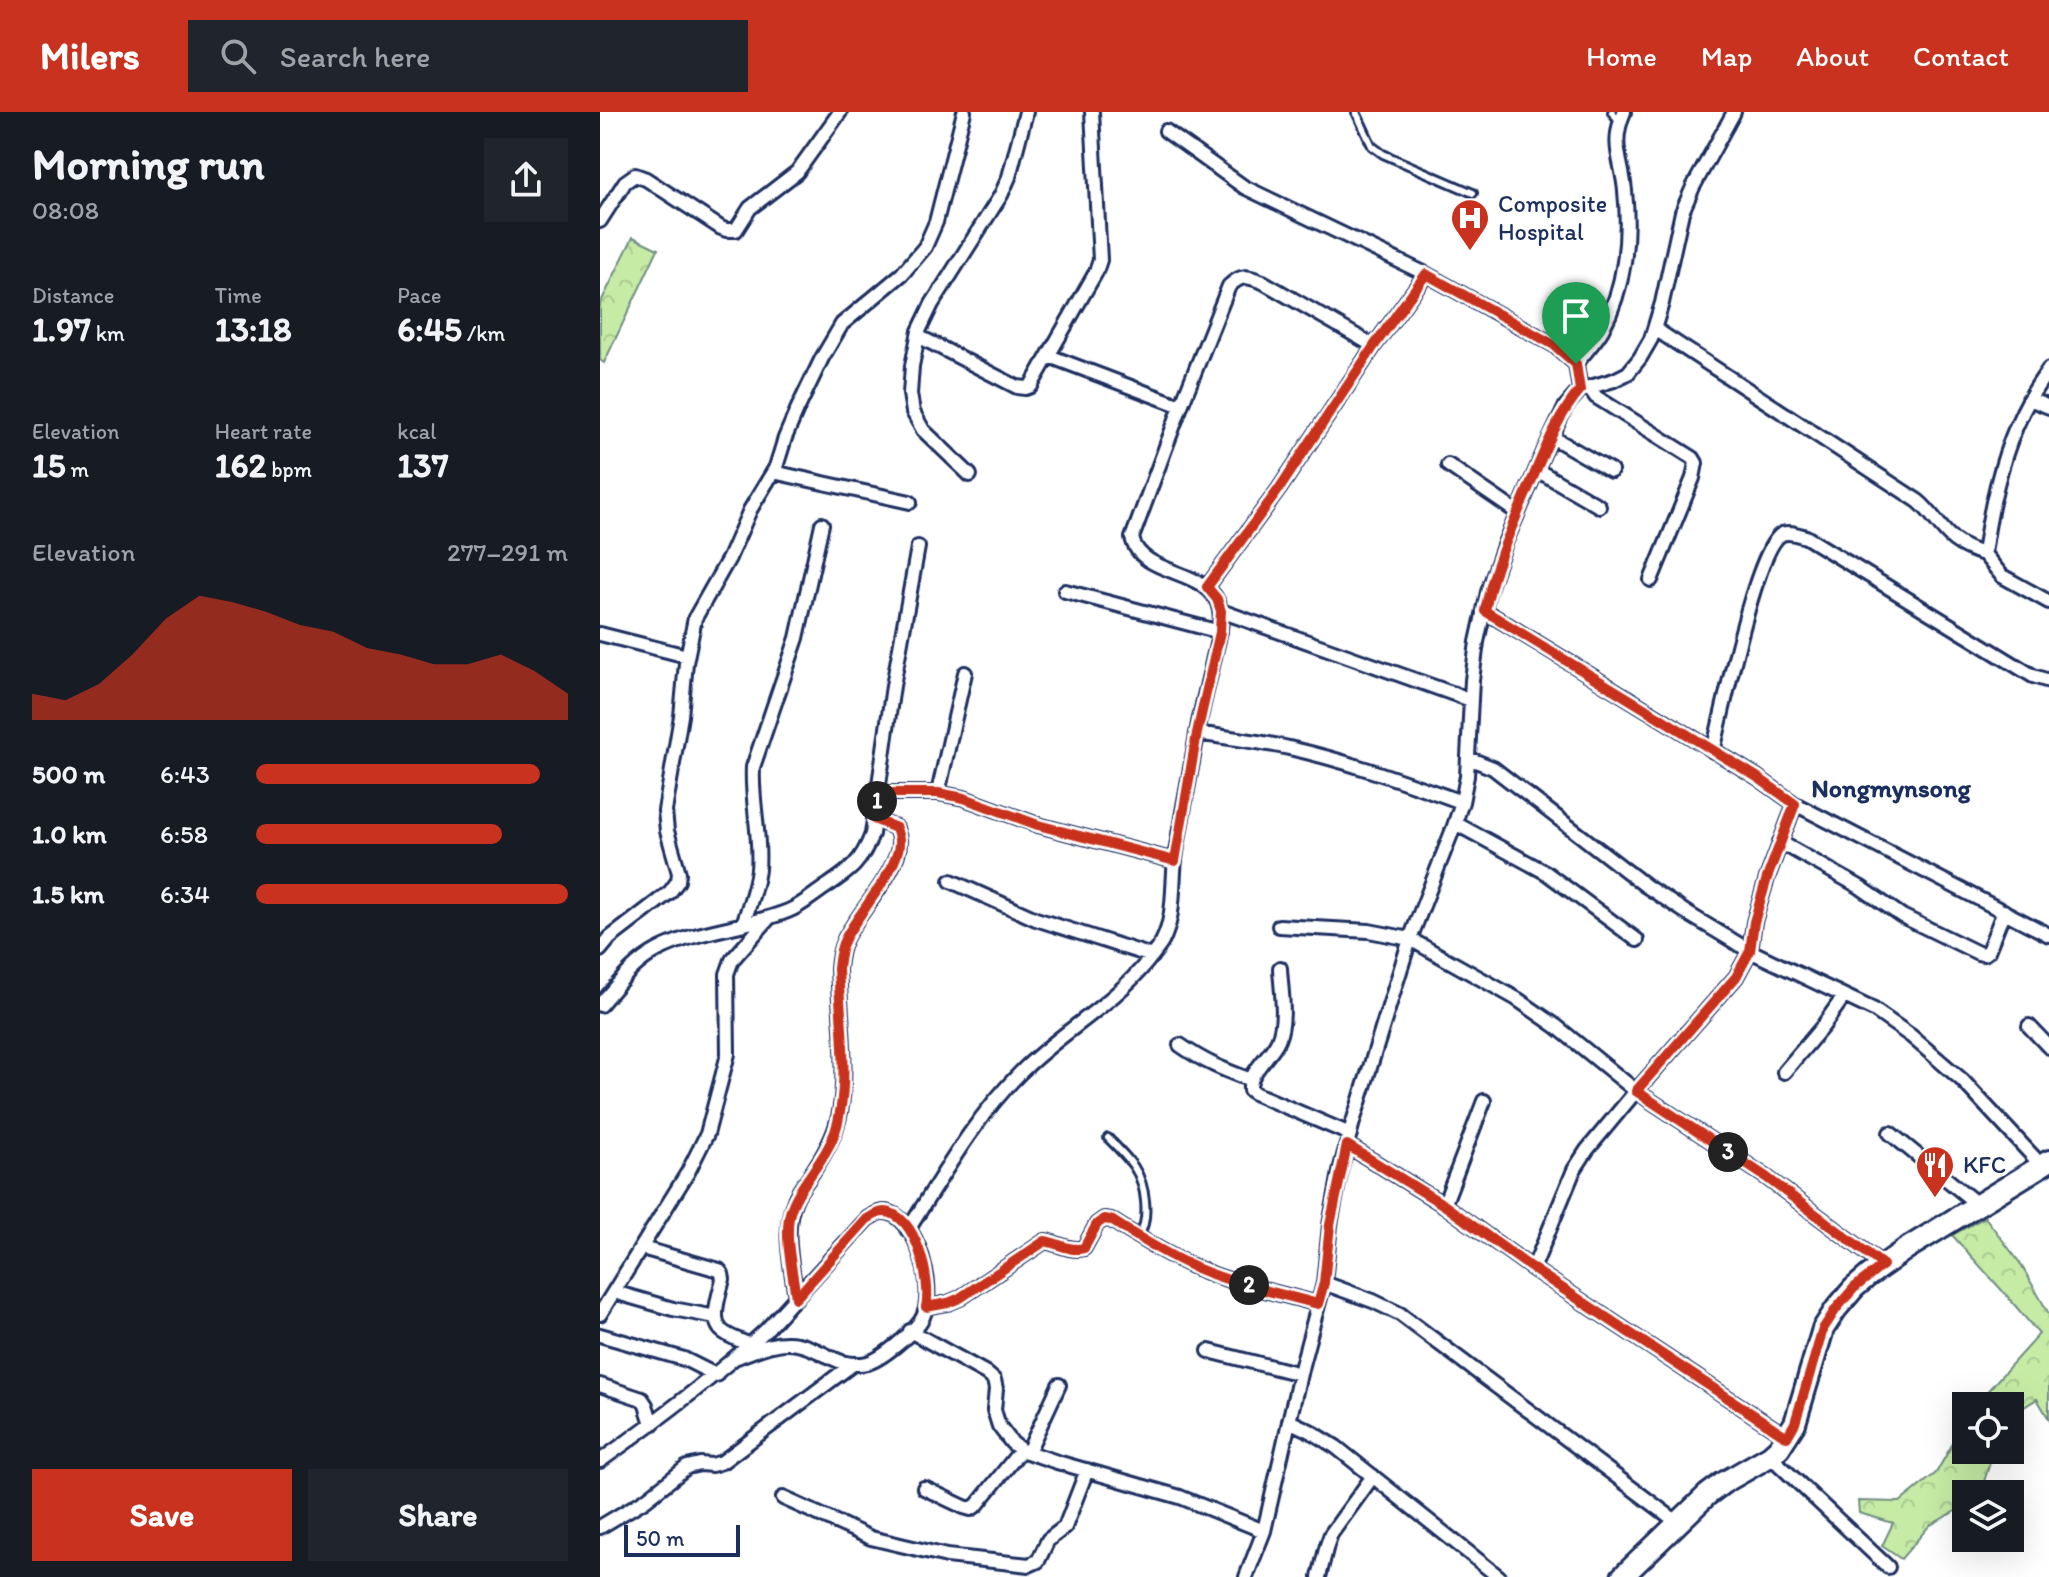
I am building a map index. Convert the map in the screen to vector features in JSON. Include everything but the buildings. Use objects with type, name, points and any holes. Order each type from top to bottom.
[{"type":"main road","points":[[1622,1577],[1707,1495],[1770,1456],[1787,1437],[1795,1423],[1823,1329],[1854,1288],[1883,1265],[2045,1163]]},
{"type":"street","points":[[600,221],[625,182],[635,175],[721,228],[736,230],[750,208],[797,172],[840,112]]},
{"type":"street","points":[[600,950],[610,938],[670,892],[678,881],[679,873],[667,831],[665,811],[695,618],[773,472],[797,410],[842,324],[902,274],[925,247],[936,222],[964,112]]},
{"type":"street","points":[[970,475],[923,430],[913,412],[910,394],[912,366],[918,336],[932,304],[1001,195],[1009,177],[1026,112]]},
{"type":"street","points":[[918,336],[1017,387],[1031,386],[1100,260],[1092,112]]},
{"type":"street","points":[[1246,1577],[1264,1531],[1324,1283],[1330,1225],[1348,1139],[1410,939],[1462,802],[1477,642],[1488,592],[1518,513],[1566,406],[1584,389],[1628,373],[1655,329],[1682,212],[1734,112]]},
{"type":"street","points":[[1576,364],[1602,330],[1621,273],[1628,231],[1624,182],[1617,155],[1619,115]]},
{"type":"street","points":[[1166,131],[1244,187],[1426,274],[1554,345],[1576,364],[1584,389],[1693,458],[1696,463],[1693,478],[1651,580]]},
{"type":"street","points":[[1207,587],[1279,489],[1426,274]]},
{"type":"street","points":[[908,1230],[974,1126],[995,1099],[1050,1044],[1133,979],[1161,944],[1170,922],[1175,861],[1197,733],[1220,632],[1221,611],[1217,599],[1207,587],[1144,558],[1134,548],[1132,538],[1229,286],[1238,278],[1248,276],[1263,282],[1374,346]]},
{"type":"street","points":[[1655,329],[1918,501],[1956,542],[1984,554],[2002,576],[2049,602]]},
{"type":"street","points":[[1049,356],[1181,406]]},
{"type":"street","points":[[1984,554],[1989,520],[2012,436],[2029,399],[2049,369]]},
{"type":"street","points":[[2029,399],[2049,407]]},
{"type":"street","points":[[1552,437],[1611,471]]},
{"type":"street","points":[[1448,465],[1518,513]]},
{"type":"street","points":[[1537,470],[1599,506]]},
{"type":"street","points":[[773,472],[910,502]]},
{"type":"street","points":[[743,924],[755,889],[758,868],[753,767],[797,638],[822,524]]},
{"type":"street","points":[[1713,751],[1748,610],[1771,545],[1782,534],[1806,537],[2033,676],[2049,681]]},
{"type":"street","points":[[600,1005],[633,966],[656,951],[685,938],[791,910],[847,873],[864,855],[872,834],[893,686],[918,547]]},
{"type":"street","points":[[1065,591],[1220,632]]},
{"type":"street","points":[[1221,611],[1471,700]]},
{"type":"street","points":[[1485,611],[1795,804],[2049,935]]},
{"type":"street","points":[[600,634],[687,656]]},
{"type":"street","points":[[938,793],[965,673]]},
{"type":"street","points":[[1197,733],[1287,747],[1359,766],[1462,802]]},
{"type":"street","points":[[1468,758],[1493,768],[1646,886],[1750,951],[1874,1010],[1911,1036],[1962,1080],[2045,1163]]},
{"type":"street","points":[[878,793],[938,793],[964,798],[1038,825],[1175,861]]},
{"type":"street","points":[[1533,1269],[1574,1170],[1587,1150],[1736,977],[1750,951],[1754,922],[1767,878],[1795,804]]},
{"type":"street","points":[[796,1298],[789,1217],[796,1198],[826,1152],[841,1110],[840,953],[845,938],[887,874],[900,841],[896,828],[874,819]]},
{"type":"street","points":[[1455,823],[1545,872],[1637,940]]},
{"type":"street","points":[[1780,842],[1860,887],[1902,916],[1978,953],[1988,951],[2004,911]]},
{"type":"street","points":[[951,881],[1036,919],[1152,956]]},
{"type":"street","points":[[600,1314],[688,1172],[707,1134],[728,1054],[727,974],[732,960],[769,918]]},
{"type":"street","points":[[1279,926],[1369,931],[1410,939],[1517,999],[1556,1026],[1636,1091],[1766,1177],[1883,1265]]},
{"type":"street","points":[[1280,968],[1282,1026],[1278,1041],[1251,1080],[1250,1090],[1348,1139],[1533,1269],[1787,1437]]},
{"type":"street","points":[[1784,1072],[1844,996]]},
{"type":"street","points":[[2029,1026],[2049,1047]]},
{"type":"street","points":[[1180,1045],[1200,1060],[1251,1080]]},
{"type":"street","points":[[1444,1205],[1484,1101]]},
{"type":"street","points":[[1890,1133],[1977,1204]]},
{"type":"street","points":[[600,1461],[680,1404],[737,1357],[796,1298],[867,1219],[881,1211],[892,1213],[903,1221],[920,1251],[926,1270],[926,1307],[919,1324],[868,1363],[853,1364],[800,1344],[787,1343],[737,1357]]},
{"type":"street","points":[[926,1307],[960,1298],[1045,1241],[1070,1249],[1084,1248],[1097,1224],[1104,1219],[1197,1268],[1225,1279],[1318,1304]]},
{"type":"street","points":[[642,1248],[719,1270],[723,1279],[716,1317],[718,1326],[723,1332],[750,1345]]},
{"type":"street","points":[[1324,1283],[1400,1314],[1677,1522]]},
{"type":"street","points":[[614,1292],[673,1309],[716,1317]]},
{"type":"street","points":[[910,1331],[994,1380],[994,1410],[999,1426],[1012,1443],[1025,1451],[1180,1497],[1264,1531]]},
{"type":"street","points":[[600,1335],[684,1359],[716,1375]]},
{"type":"street","points":[[1209,1351],[1300,1374]]},
{"type":"street","points":[[600,1527],[645,1500],[687,1467],[722,1462],[853,1364]]},
{"type":"street","points":[[600,1385],[642,1399],[652,1424]]},
{"type":"street","points":[[924,1488],[964,1507],[971,1509],[977,1505],[1025,1451],[1059,1385]]},
{"type":"street","points":[[1289,1421],[1336,1447],[1499,1577]]},
{"type":"street","points":[[1770,1456],[1888,1567]]},
{"type":"street","points":[[783,1498],[871,1538],[947,1556],[1029,1565],[1038,1561],[1048,1540],[1065,1527],[1087,1470]]},
{"type":"street","points":[[1319,1577],[1331,1534],[1373,1476]]},
{"type":"lane","points":[[1356,112],[1372,146],[1383,154],[1473,193]]},
{"type":"lane","points":[[1108,1138],[1133,1165],[1141,1180],[1147,1214],[1144,1229],[1138,1237]]},
{"type":"green space","points":[[633,237],[658,249],[604,363],[600,360],[600,304]]},
{"type":"green space","points":[[1985,1217],[2020,1263],[2049,1314],[2049,1419],[2037,1399],[2024,1407],[2024,1392],[1987,1392],[2039,1334],[1952,1235]]},
{"type":"green space","points":[[1952,1445],[1952,1464],[1990,1464],[1984,1480],[1952,1480],[1952,1513],[1929,1526],[1901,1559],[1882,1546],[1893,1523],[1859,1513],[1858,1501],[1900,1502],[1936,1473]]},
{"type":"place","name":"Composite Hospital","points":[[1470,252]]},
{"type":"place","name":"KFC","points":[[1935,1199]]},
{"type":"district","name":"Nongmynsong","points":[[1891,788]]},
{"type":"route","points":[[1426,274],[1554,345],[1576,364],[1580,390],[1566,406],[1544,452],[1505,543],[1488,592],[1485,611],[1757,777],[1795,804],[1767,878],[1747,958],[1736,977],[1636,1091],[1766,1177],[1883,1265],[1854,1288],[1823,1329],[1795,1423],[1787,1437],[1533,1269],[1444,1205],[1347,1145],[1318,1304],[1225,1279],[1197,1268],[1104,1219],[1097,1224],[1084,1248],[1077,1250],[1054,1242],[1039,1243],[973,1291],[948,1303],[926,1307],[926,1270],[920,1251],[903,1221],[892,1213],[881,1211],[867,1219],[796,1298],[789,1217],[796,1198],[826,1152],[841,1110],[840,953],[845,938],[887,874],[900,841],[896,828],[874,819],[878,793],[938,793],[964,798],[1038,825],[1175,861],[1197,733],[1220,632],[1221,611],[1217,599],[1207,587],[1279,489],[1426,274]]}]
